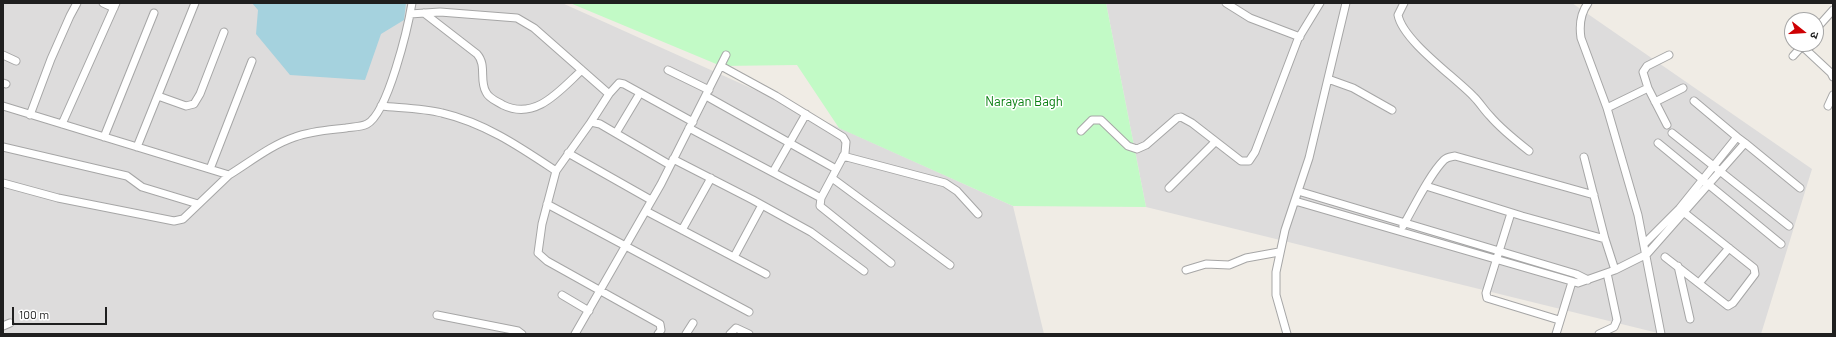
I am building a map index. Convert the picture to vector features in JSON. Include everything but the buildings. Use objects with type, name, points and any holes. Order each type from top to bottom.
[{"type":"street","points":[[30,114],[51,59],[77,3]]},
{"type":"street","points":[[62,124],[115,5],[103,3]]},
{"type":"street","points":[[137,147],[195,3]]},
{"type":"street","points":[[3,183],[58,198],[174,221],[183,219],[229,175],[294,137],[367,124],[372,120],[381,106],[390,86],[412,3]]},
{"type":"street","points":[[1226,3],[1250,18],[1300,37]]},
{"type":"street","points":[[1081,131],[1092,120],[1101,120],[1128,146],[1138,149],[1146,145],[1177,118],[1182,117],[1241,161],[1245,162],[1252,158],[1300,37],[1320,3]]},
{"type":"street","points":[[1287,334],[1276,294],[1276,272],[1294,201],[1309,158],[1346,3]]},
{"type":"street","points":[[1404,3],[1398,15],[1400,23],[1406,32],[1448,74],[1474,97],[1500,126],[1529,151]]},
{"type":"street","points":[[1588,3],[1582,15],[1580,31],[1581,38],[1607,108],[1631,191],[1647,254],[1661,334]]},
{"type":"street","points":[[1824,20],[1833,10]]},
{"type":"street","points":[[104,137],[154,13]]},
{"type":"street","points":[[424,13],[481,58],[485,90],[487,94],[508,107],[522,110],[541,105],[582,70]]},
{"type":"street","points":[[410,14],[460,13],[518,18],[534,28],[610,94]]},
{"type":"street","points":[[158,96],[186,106],[194,104],[200,94],[224,32]]},
{"type":"street","points":[[1792,56],[1796,52]]},
{"type":"street","points":[[1810,52],[1831,72],[1833,77]]},
{"type":"street","points":[[3,55],[16,61]]},
{"type":"street","points":[[1667,125],[1648,88],[1644,76],[1645,69],[1669,55]]},
{"type":"street","points":[[575,334],[646,210],[726,56]]},
{"type":"street","points":[[210,169],[252,61]]},
{"type":"street","points":[[721,66],[776,96],[843,137],[846,142],[846,147],[843,156],[821,198],[820,206],[890,263]]},
{"type":"street","points":[[668,70],[836,169]]},
{"type":"street","points":[[1328,79],[1353,88],[1392,110]]},
{"type":"street","points":[[658,334],[661,330],[660,324],[540,256],[538,245],[556,171],[619,83],[624,84],[640,93],[691,125],[821,198]]},
{"type":"street","points":[[1607,108],[1648,88]]},
{"type":"street","points":[[1655,102],[1683,88]]},
{"type":"street","points":[[616,133],[640,93]]},
{"type":"street","points":[[1828,106],[1833,94]]},
{"type":"street","points":[[1694,101],[1800,188]]},
{"type":"street","points":[[3,106],[229,175]]},
{"type":"street","points":[[381,106],[442,113],[489,130],[512,141],[556,171]]},
{"type":"street","points":[[773,172],[806,114]]},
{"type":"street","points":[[591,122],[600,124],[672,162],[711,178],[762,205],[811,232],[864,271]]},
{"type":"street","points":[[1672,133],[1789,226]]},
{"type":"street","points":[[1717,169],[1737,137]]},
{"type":"street","points":[[1169,188],[1215,142]]},
{"type":"street","points":[[1658,143],[1781,244]]},
{"type":"street","points":[[1294,201],[1578,283],[1615,270],[1647,254],[1717,169],[1745,143]]},
{"type":"street","points":[[3,147],[127,176],[142,187],[198,204]]},
{"type":"street","points":[[568,153],[651,200]]},
{"type":"street","points":[[843,156],[945,183],[957,191],[978,214]]},
{"type":"street","points":[[1400,231],[1426,186],[1443,161],[1448,157],[1455,156],[1594,195]]},
{"type":"street","points":[[1584,157],[1605,239],[1615,270]]},
{"type":"street","points":[[682,230],[711,178]]},
{"type":"street","points":[[832,178],[950,265]]},
{"type":"street","points":[[1426,186],[1511,213],[1605,239]]},
{"type":"street","points":[[1298,191],[1500,250],[1576,274],[1588,280]]},
{"type":"street","points":[[547,204],[749,312]]},
{"type":"street","points":[[734,257],[762,205]]},
{"type":"street","points":[[646,210],[766,274]]},
{"type":"street","points":[[1644,244],[1682,211]]},
{"type":"street","points":[[1665,257],[1728,306],[1733,303],[1755,274],[1755,271],[1729,248],[1682,211]]},
{"type":"street","points":[[1511,213],[1486,293],[1488,299],[1559,320]]},
{"type":"street","points":[[1699,283],[1729,248]]},
{"type":"street","points":[[1186,270],[1206,264],[1229,265],[1246,258],[1280,252]]},
{"type":"street","points":[[1678,266],[1690,319]]},
{"type":"street","points":[[1599,334],[1614,327],[1617,320],[1607,272]]},
{"type":"street","points":[[1556,334],[1559,320],[1572,282]]},
{"type":"street","points":[[562,295],[589,311]]},
{"type":"street","points":[[437,315],[518,331],[522,334]]},
{"type":"street","points":[[686,334],[693,324]]},
{"type":"street","points":[[730,334],[736,328],[749,334]]},
{"type":"shaded area","points":[[3,3],[562,3],[1013,206],[1044,334],[3,334]]},
{"type":"shaded area","points":[[1106,3],[1572,3],[1812,169],[1761,334],[1662,334],[1146,207]]},
{"type":"green space","name":"Narayan Bagh","points":[[570,3],[1106,3],[1146,207],[1013,206],[839,128],[797,65],[721,66]]},
{"type":"water","points":[[252,3],[406,3],[404,20],[381,34],[365,80],[290,75],[256,34],[258,10]]}]
